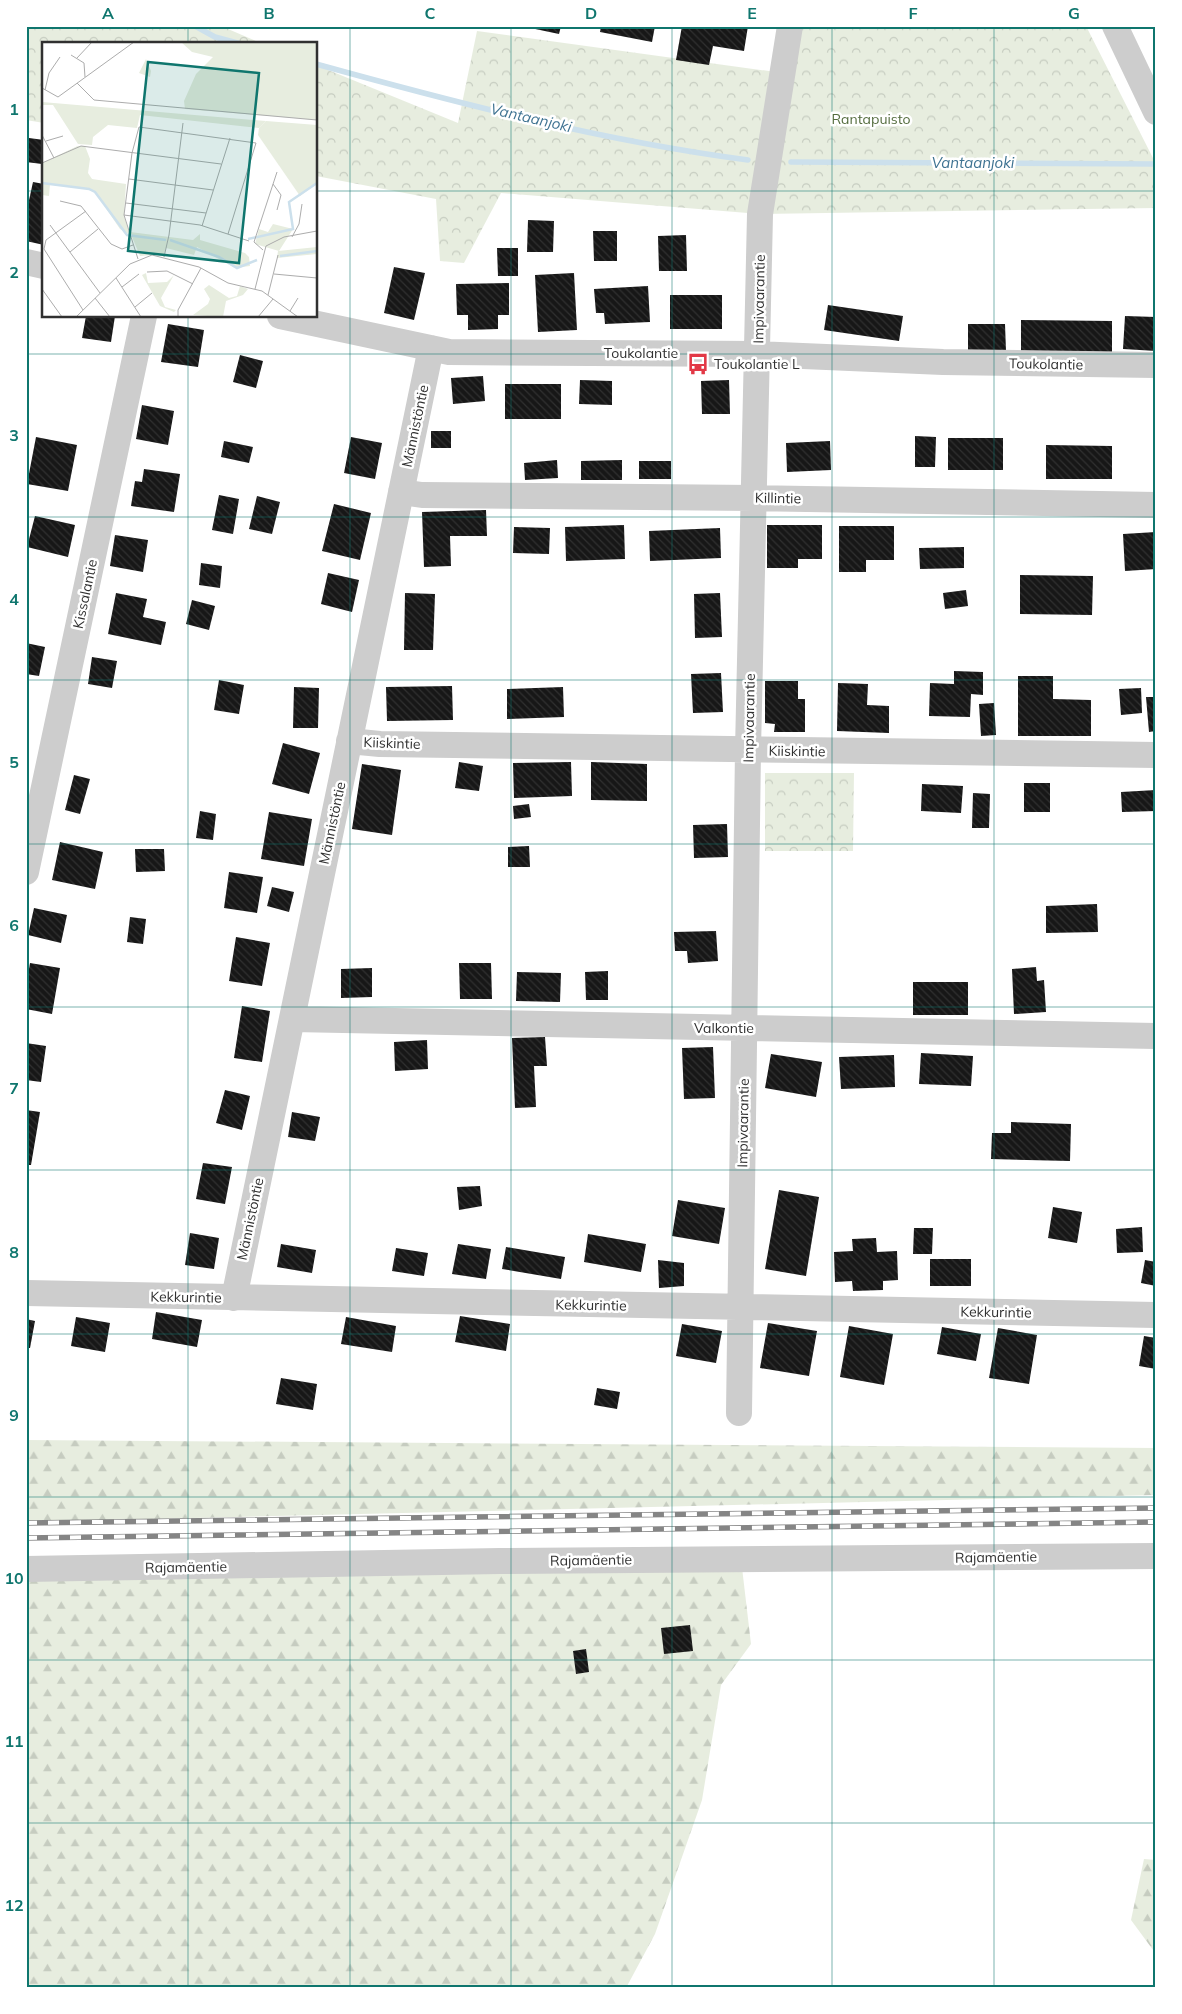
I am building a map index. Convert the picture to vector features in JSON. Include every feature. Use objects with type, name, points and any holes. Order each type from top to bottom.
[{"type":"street","name":"Impivaarantie","points":[[739,1413],[748,750],[760,214],[790,26]]},
{"type":"street","points":[[1114,26],[1146,65],[1156,112]]},
{"type":"street","points":[[26,262],[42,266]]},
{"type":"street","name":"Kissalantie","points":[[26,872],[144,318]]},
{"type":"street","name":"Toukolantie","points":[[289,318],[449,352],[758,354],[943,362],[1156,365]]},
{"type":"street","name":"Männistöntie","points":[[234,1298],[431,348]]},
{"type":"street","name":"Killintie","points":[[401,492],[422,495],[754,498],[1156,505]]},
{"type":"street","name":"Kiiskintie","points":[[349,741],[390,744],[1156,755]]},
{"type":"street","name":"Valkontie","points":[[292,1019],[1156,1036]]},
{"type":"street","name":"Kekkurintie","points":[[26,1293],[1156,1315]]},
{"type":"street","name":"Rajamäentie","points":[[26,1569],[500,1561],[1156,1556]]},
{"type":"green space","points":[[26,26],[221,26],[258,42],[42,42],[42,123],[26,120]]},
{"type":"green space","name":"Rantapuisto","points":[[790,26],[1086,26],[1156,164],[1156,208],[760,214],[501,193],[464,263],[440,261],[436,199],[318,176],[318,66],[458,123],[477,31],[783,73]]},
{"type":"green space","points":[[765,773],[854,773],[853,851],[765,851]]},
{"type":"green space","points":[[26,1440],[1156,1448],[1156,1495],[26,1522]]},
{"type":"green space","points":[[741,1559],[751,1644],[721,1685],[702,1800],[655,1934],[626,1988],[26,1988],[26,1569]]},
{"type":"green space","points":[[1144,1859],[1156,1860],[1156,1954],[1131,1920]]},
{"type":"building","points":[[521,26],[561,26],[559,34]]},
{"type":"building","points":[[601,26],[655,26],[652,42],[600,32]]},
{"type":"building","points":[[682,26],[748,26],[744,51],[713,46],[709,65],[676,60]]},
{"type":"building","points":[[29,138],[42,140],[42,164],[26,162]]},
{"type":"building","points":[[33,182],[42,184],[42,245],[26,241],[26,214]]},
{"type":"building","points":[[528,220],[554,221],[553,252],[527,252]]},
{"type":"building","points":[[593,231],[617,231],[617,261],[594,261]]},
{"type":"building","points":[[686,235],[687,271],[659,271],[658,236]]},
{"type":"building","points":[[497,248],[518,248],[518,276],[498,276]]},
{"type":"building","points":[[394,267],[425,273],[414,320],[384,313]]},
{"type":"building","points":[[574,273],[577,330],[538,332],[535,275]]},
{"type":"building","points":[[509,283],[509,315],[498,315],[498,329],[468,330],[468,315],[457,315],[456,284]]},
{"type":"building","points":[[648,286],[650,322],[605,324],[604,313],[596,313],[594,289]]},
{"type":"building","points":[[670,295],[722,295],[722,329],[670,329]]},
{"type":"building","points":[[828,305],[903,316],[899,341],[824,330]]},
{"type":"building","points":[[1125,316],[1156,317],[1156,351],[1123,349]]},
{"type":"building","points":[[86,318],[115,318],[111,342],[82,338]]},
{"type":"building","points":[[1021,320],[1112,321],[1112,352],[1021,351]]},
{"type":"building","points":[[168,324],[204,330],[198,367],[161,362]]},
{"type":"building","points":[[968,324],[1005,324],[1006,351],[968,351]]},
{"type":"building","points":[[240,355],[263,361],[256,388],[233,382]]},
{"type":"building","points":[[483,376],[485,401],[453,404],[451,378]]},
{"type":"building","points":[[580,380],[612,381],[612,405],[579,404]]},
{"type":"building","points":[[729,380],[730,414],[702,414],[701,381]]},
{"type":"building","points":[[505,384],[561,384],[561,419],[505,419]]},
{"type":"building","points":[[142,405],[174,411],[168,445],[136,439]]},
{"type":"building","points":[[431,431],[451,431],[451,448],[431,448]]},
{"type":"building","points":[[915,436],[936,437],[935,467],[915,467]]},
{"type":"building","points":[[36,437],[77,445],[68,491],[27,484]]},
{"type":"building","points":[[351,437],[382,443],[375,479],[344,473]]},
{"type":"building","points":[[948,438],[1003,438],[1003,470],[948,470]]},
{"type":"building","points":[[224,441],[253,447],[249,463],[221,457]]},
{"type":"building","points":[[830,441],[831,470],[787,472],[786,443]]},
{"type":"building","points":[[1046,445],[1112,446],[1112,479],[1046,479]]},
{"type":"building","points":[[557,460],[558,478],[525,480],[524,463]]},
{"type":"building","points":[[622,460],[622,480],[581,480],[581,461]]},
{"type":"building","points":[[639,461],[671,461],[671,479],[639,479]]},
{"type":"building","points":[[144,469],[180,474],[174,512],[131,506],[135,481],[142,482]]},
{"type":"building","points":[[219,495],[239,499],[233,534],[212,530]]},
{"type":"building","points":[[257,496],[280,502],[272,534],[249,529]]},
{"type":"building","points":[[334,504],[371,513],[360,560],[322,551]]},
{"type":"building","points":[[486,510],[487,536],[450,536],[451,566],[424,567],[422,512]]},
{"type":"building","points":[[35,516],[75,525],[68,557],[27,547]]},
{"type":"building","points":[[624,525],[625,559],[566,561],[565,527]]},
{"type":"building","points":[[767,525],[822,525],[822,559],[798,559],[798,568],[767,568]]},
{"type":"building","points":[[839,526],[894,526],[894,560],[866,560],[866,572],[839,572]]},
{"type":"building","points":[[514,527],[550,528],[549,554],[513,553]]},
{"type":"building","points":[[720,528],[721,558],[650,561],[649,531]]},
{"type":"building","points":[[1156,532],[1156,569],[1125,571],[1123,534]]},
{"type":"building","points":[[115,535],[148,540],[143,572],[110,566]]},
{"type":"building","points":[[964,547],[964,568],[920,569],[919,548]]},
{"type":"building","points":[[201,563],[222,566],[220,588],[199,585]]},
{"type":"building","points":[[328,573],[359,580],[352,612],[321,604]]},
{"type":"building","points":[[1020,575],[1093,576],[1092,615],[1020,614]]},
{"type":"building","points":[[966,590],[968,606],[945,609],[943,593]]},
{"type":"building","points":[[116,593],[147,599],[143,617],[166,622],[161,645],[108,634]]},
{"type":"building","points":[[405,593],[435,594],[433,650],[404,650]]},
{"type":"building","points":[[720,593],[722,637],[695,638],[694,594]]},
{"type":"building","points":[[192,600],[215,606],[209,630],[186,624]]},
{"type":"building","points":[[26,643],[45,647],[39,676],[26,674]]},
{"type":"building","points":[[92,657],[117,661],[112,688],[88,684]]},
{"type":"building","points":[[954,671],[983,672],[983,695],[971,694],[970,717],[929,716],[930,683],[954,684]]},
{"type":"building","points":[[721,673],[723,712],[693,713],[691,674]]},
{"type":"building","points":[[1018,676],[1053,676],[1053,699],[1091,700],[1091,736],[1018,736]]},
{"type":"building","points":[[219,680],[244,685],[239,714],[214,710]]},
{"type":"building","points":[[765,681],[798,681],[798,699],[805,699],[805,732],[774,732],[775,724],[765,723]]},
{"type":"building","points":[[838,683],[868,684],[867,705],[889,706],[889,733],[837,731]]},
{"type":"building","points":[[452,686],[453,720],[387,721],[386,687]]},
{"type":"building","points":[[294,687],[319,688],[318,728],[293,728]]},
{"type":"building","points":[[563,687],[564,717],[507,719],[507,689]]},
{"type":"building","points":[[1141,688],[1142,713],[1121,715],[1119,689]]},
{"type":"building","points":[[1146,697],[1156,697],[1156,731],[1149,732]]},
{"type":"building","points":[[994,703],[996,735],[981,736],[979,704]]},
{"type":"building","points":[[283,743],[320,753],[309,794],[272,784]]},
{"type":"building","points":[[459,762],[483,766],[479,791],[455,788]]},
{"type":"building","points":[[571,762],[572,796],[514,798],[513,763]]},
{"type":"building","points":[[591,762],[647,764],[647,801],[591,800]]},
{"type":"building","points":[[362,764],[401,770],[392,835],[352,829]]},
{"type":"building","points":[[74,775],[90,779],[80,814],[65,810]]},
{"type":"building","points":[[1024,783],[1050,783],[1050,812],[1024,812]]},
{"type":"building","points":[[922,784],[963,786],[961,813],[921,811]]},
{"type":"building","points":[[1156,790],[1156,811],[1122,812],[1121,792]]},
{"type":"building","points":[[973,793],[990,794],[989,828],[972,828]]},
{"type":"building","points":[[529,804],[531,817],[514,819],[513,806]]},
{"type":"building","points":[[200,811],[216,814],[213,840],[196,838]]},
{"type":"building","points":[[269,812],[312,819],[304,866],[261,859]]},
{"type":"building","points":[[727,824],[728,857],[694,858],[693,825]]},
{"type":"building","points":[[60,842],[103,852],[95,889],[52,880]]},
{"type":"building","points":[[529,846],[530,867],[508,867],[508,847]]},
{"type":"building","points":[[135,849],[164,849],[165,871],[136,872]]},
{"type":"building","points":[[229,872],[263,877],[257,913],[224,908]]},
{"type":"building","points":[[272,887],[294,892],[289,912],[267,906]]},
{"type":"building","points":[[1097,904],[1098,932],[1046,933],[1046,906]]},
{"type":"building","points":[[34,908],[67,915],[61,943],[28,935]]},
{"type":"building","points":[[130,917],[146,919],[143,944],[127,942]]},
{"type":"building","points":[[716,931],[718,961],[688,963],[687,951],[675,951],[674,932]]},
{"type":"building","points":[[236,937],[270,943],[262,986],[229,981]]},
{"type":"building","points":[[30,963],[60,968],[52,1014],[26,1009],[26,986]]},
{"type":"building","points":[[459,963],[491,963],[492,999],[460,999]]},
{"type":"building","points":[[1036,967],[1037,981],[1044,980],[1046,1012],[1014,1014],[1012,969]]},
{"type":"building","points":[[372,968],[372,997],[341,998],[341,969]]},
{"type":"building","points":[[608,971],[608,1000],[586,1000],[585,972]]},
{"type":"building","points":[[517,972],[561,973],[560,1002],[516,1001]]},
{"type":"building","points":[[913,982],[968,982],[968,1015],[913,1015]]},
{"type":"building","points":[[242,1006],[270,1011],[262,1062],[234,1058]]},
{"type":"building","points":[[545,1037],[547,1066],[534,1066],[536,1107],[515,1108],[512,1038]]},
{"type":"building","points":[[427,1040],[428,1069],[395,1071],[394,1042]]},
{"type":"building","points":[[26,1043],[46,1046],[41,1082],[26,1080]]},
{"type":"building","points":[[713,1047],[715,1098],[684,1099],[682,1048]]},
{"type":"building","points":[[921,1053],[973,1056],[971,1086],[919,1084]]},
{"type":"building","points":[[771,1054],[822,1062],[816,1097],[765,1088]]},
{"type":"building","points":[[894,1055],[895,1087],[841,1089],[839,1057]]},
{"type":"building","points":[[225,1090],[250,1096],[242,1130],[216,1123]]},
{"type":"building","points":[[26,1110],[40,1112],[31,1165],[26,1165]]},
{"type":"building","points":[[292,1112],[320,1117],[315,1141],[288,1137]]},
{"type":"building","points":[[1011,1122],[1071,1124],[1070,1161],[991,1159],[992,1133],[1011,1133]]},
{"type":"building","points":[[203,1163],[232,1167],[225,1204],[196,1199]]},
{"type":"building","points":[[480,1186],[482,1206],[459,1210],[457,1187]]},
{"type":"building","points":[[779,1190],[819,1197],[806,1276],[765,1269]]},
{"type":"building","points":[[678,1200],[725,1208],[719,1244],[672,1236]]},
{"type":"building","points":[[1053,1207],[1082,1212],[1077,1243],[1048,1238]]},
{"type":"building","points":[[1142,1227],[1143,1252],[1117,1253],[1116,1229]]},
{"type":"building","points":[[914,1228],[933,1228],[932,1254],[913,1254]]},
{"type":"building","points":[[190,1233],[219,1238],[214,1269],[185,1265]]},
{"type":"building","points":[[588,1234],[646,1244],[641,1272],[584,1262]]},
{"type":"building","points":[[876,1238],[877,1252],[897,1251],[898,1280],[883,1281],[883,1290],[853,1291],[852,1281],[835,1282],[834,1252],[853,1251],[852,1239]]},
{"type":"building","points":[[281,1244],[316,1250],[312,1273],[277,1267]]},
{"type":"building","points":[[458,1244],[491,1249],[486,1279],[452,1274]]},
{"type":"building","points":[[506,1247],[565,1257],[561,1279],[502,1269]]},
{"type":"building","points":[[396,1248],[428,1253],[424,1276],[392,1271]]},
{"type":"building","points":[[930,1259],[971,1259],[971,1286],[930,1286]]},
{"type":"building","points":[[658,1260],[684,1263],[684,1286],[659,1288]]},
{"type":"building","points":[[1145,1260],[1156,1262],[1156,1286],[1141,1283]]},
{"type":"building","points":[[156,1312],[202,1320],[197,1347],[152,1339]]},
{"type":"building","points":[[460,1316],[510,1324],[506,1351],[455,1342]]},
{"type":"building","points":[[76,1317],[110,1323],[105,1352],[71,1346]]},
{"type":"building","points":[[346,1317],[396,1326],[392,1352],[341,1344]]},
{"type":"building","points":[[26,1319],[35,1321],[30,1348],[26,1348]]},
{"type":"building","points":[[768,1323],[817,1331],[809,1376],[760,1368]]},
{"type":"building","points":[[682,1324],[722,1331],[716,1363],[676,1356]]},
{"type":"building","points":[[849,1326],[893,1334],[884,1385],[840,1377]]},
{"type":"building","points":[[942,1327],[981,1334],[976,1361],[937,1354]]},
{"type":"building","points":[[998,1328],[1037,1335],[1029,1384],[989,1378]]},
{"type":"building","points":[[1144,1336],[1156,1338],[1156,1369],[1139,1366]]},
{"type":"building","points":[[281,1378],[317,1384],[313,1410],[276,1404]]},
{"type":"building","points":[[597,1388],[620,1392],[617,1409],[594,1405]]},
{"type":"building","points":[[690,1625],[693,1651],[664,1654],[661,1628]]},
{"type":"building","points":[[586,1649],[589,1672],[576,1674],[573,1651]]},
{"type":"waterway","name":"Vantaanjoki","points":[[195,26],[215,37],[234,42]]},
{"type":"waterway","name":"Vantaanjoki","points":[[318,65],[530,120],[639,142],[748,160]]},
{"type":"waterway","name":"Vantaanjoki","points":[[791,162],[1156,164]]},
{"type":"railway","points":[[26,1523],[1156,1508]]},
{"type":"railway","points":[[26,1538],[1156,1522]]},
{"type":"place","name":"Toukolantie L","points":[[698,364]]}]
